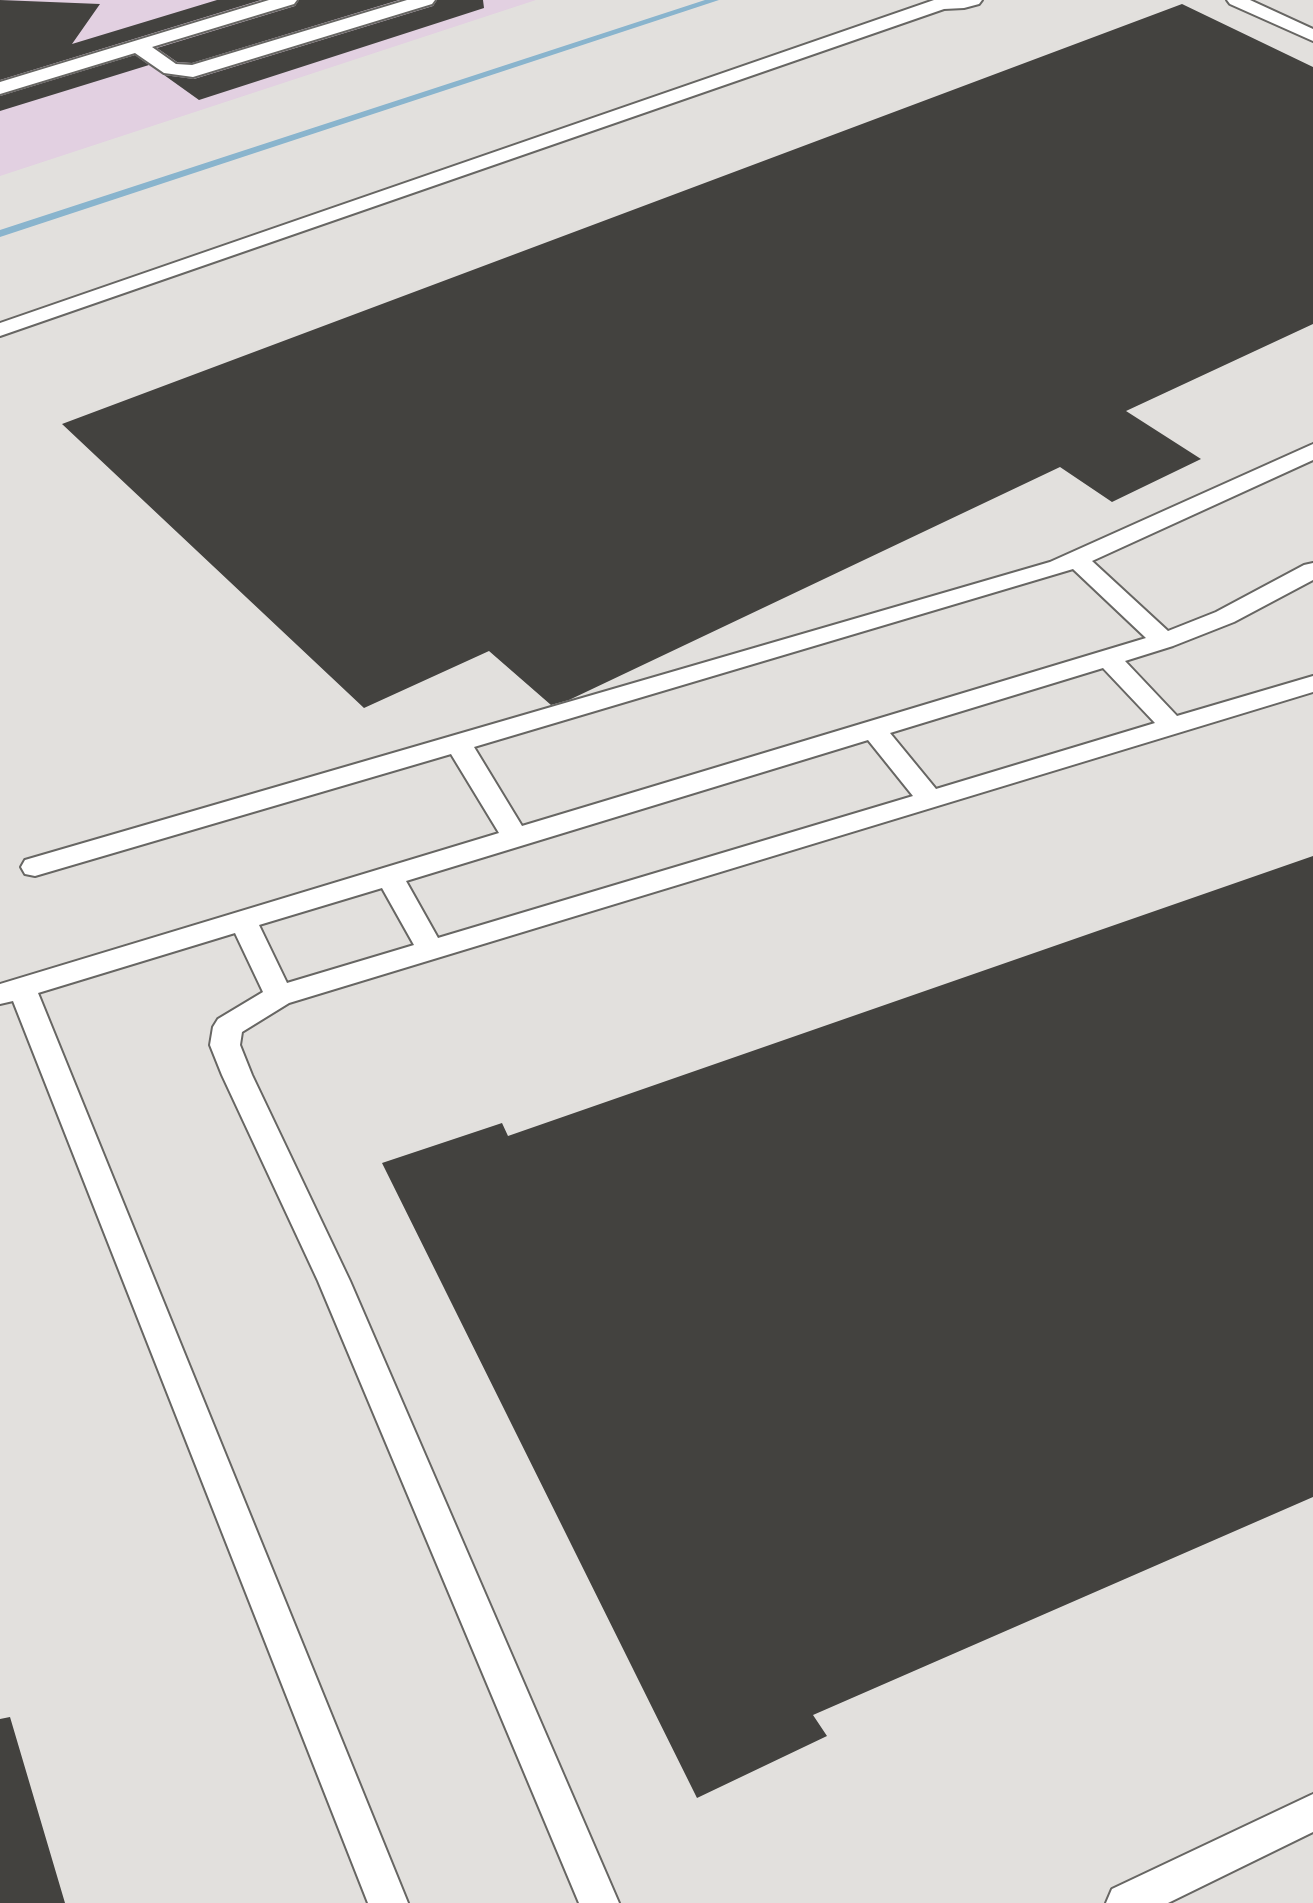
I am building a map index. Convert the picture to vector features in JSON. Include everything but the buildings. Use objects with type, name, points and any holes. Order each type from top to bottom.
[{"type":"lane","points":[[0,88],[288,0]]},
{"type":"lane","points":[[138,46],[171,69],[193,71],[426,0]]},
{"type":"lane","points":[[0,330],[943,2],[964,3],[974,0]]},
{"type":"lane","points":[[1236,0],[1313,36]]},
{"type":"lane","points":[[35,867],[1059,567],[1313,451]]},
{"type":"lane","points":[[1076,559],[1164,641]]},
{"type":"lane","points":[[388,1903],[11,991],[1164,641],[1225,616],[1313,570]]},
{"type":"lane","points":[[1108,658],[1172,726]]},
{"type":"lane","points":[[599,1903],[334,1281],[237,1075],[225,1045],[228,1027],[279,996],[1313,684]]},
{"type":"lane","points":[[873,729],[930,799]]},
{"type":"lane","points":[[458,743],[515,838]]},
{"type":"lane","points":[[389,876],[431,950]]},
{"type":"lane","points":[[243,921],[279,996]]},
{"type":"lane","points":[[1126,1903],[1313,1812]]},
{"type":"shaded area","points":[[0,0],[536,0],[0,176]]},
{"type":"waterway","points":[[0,234],[714,0]]}]
